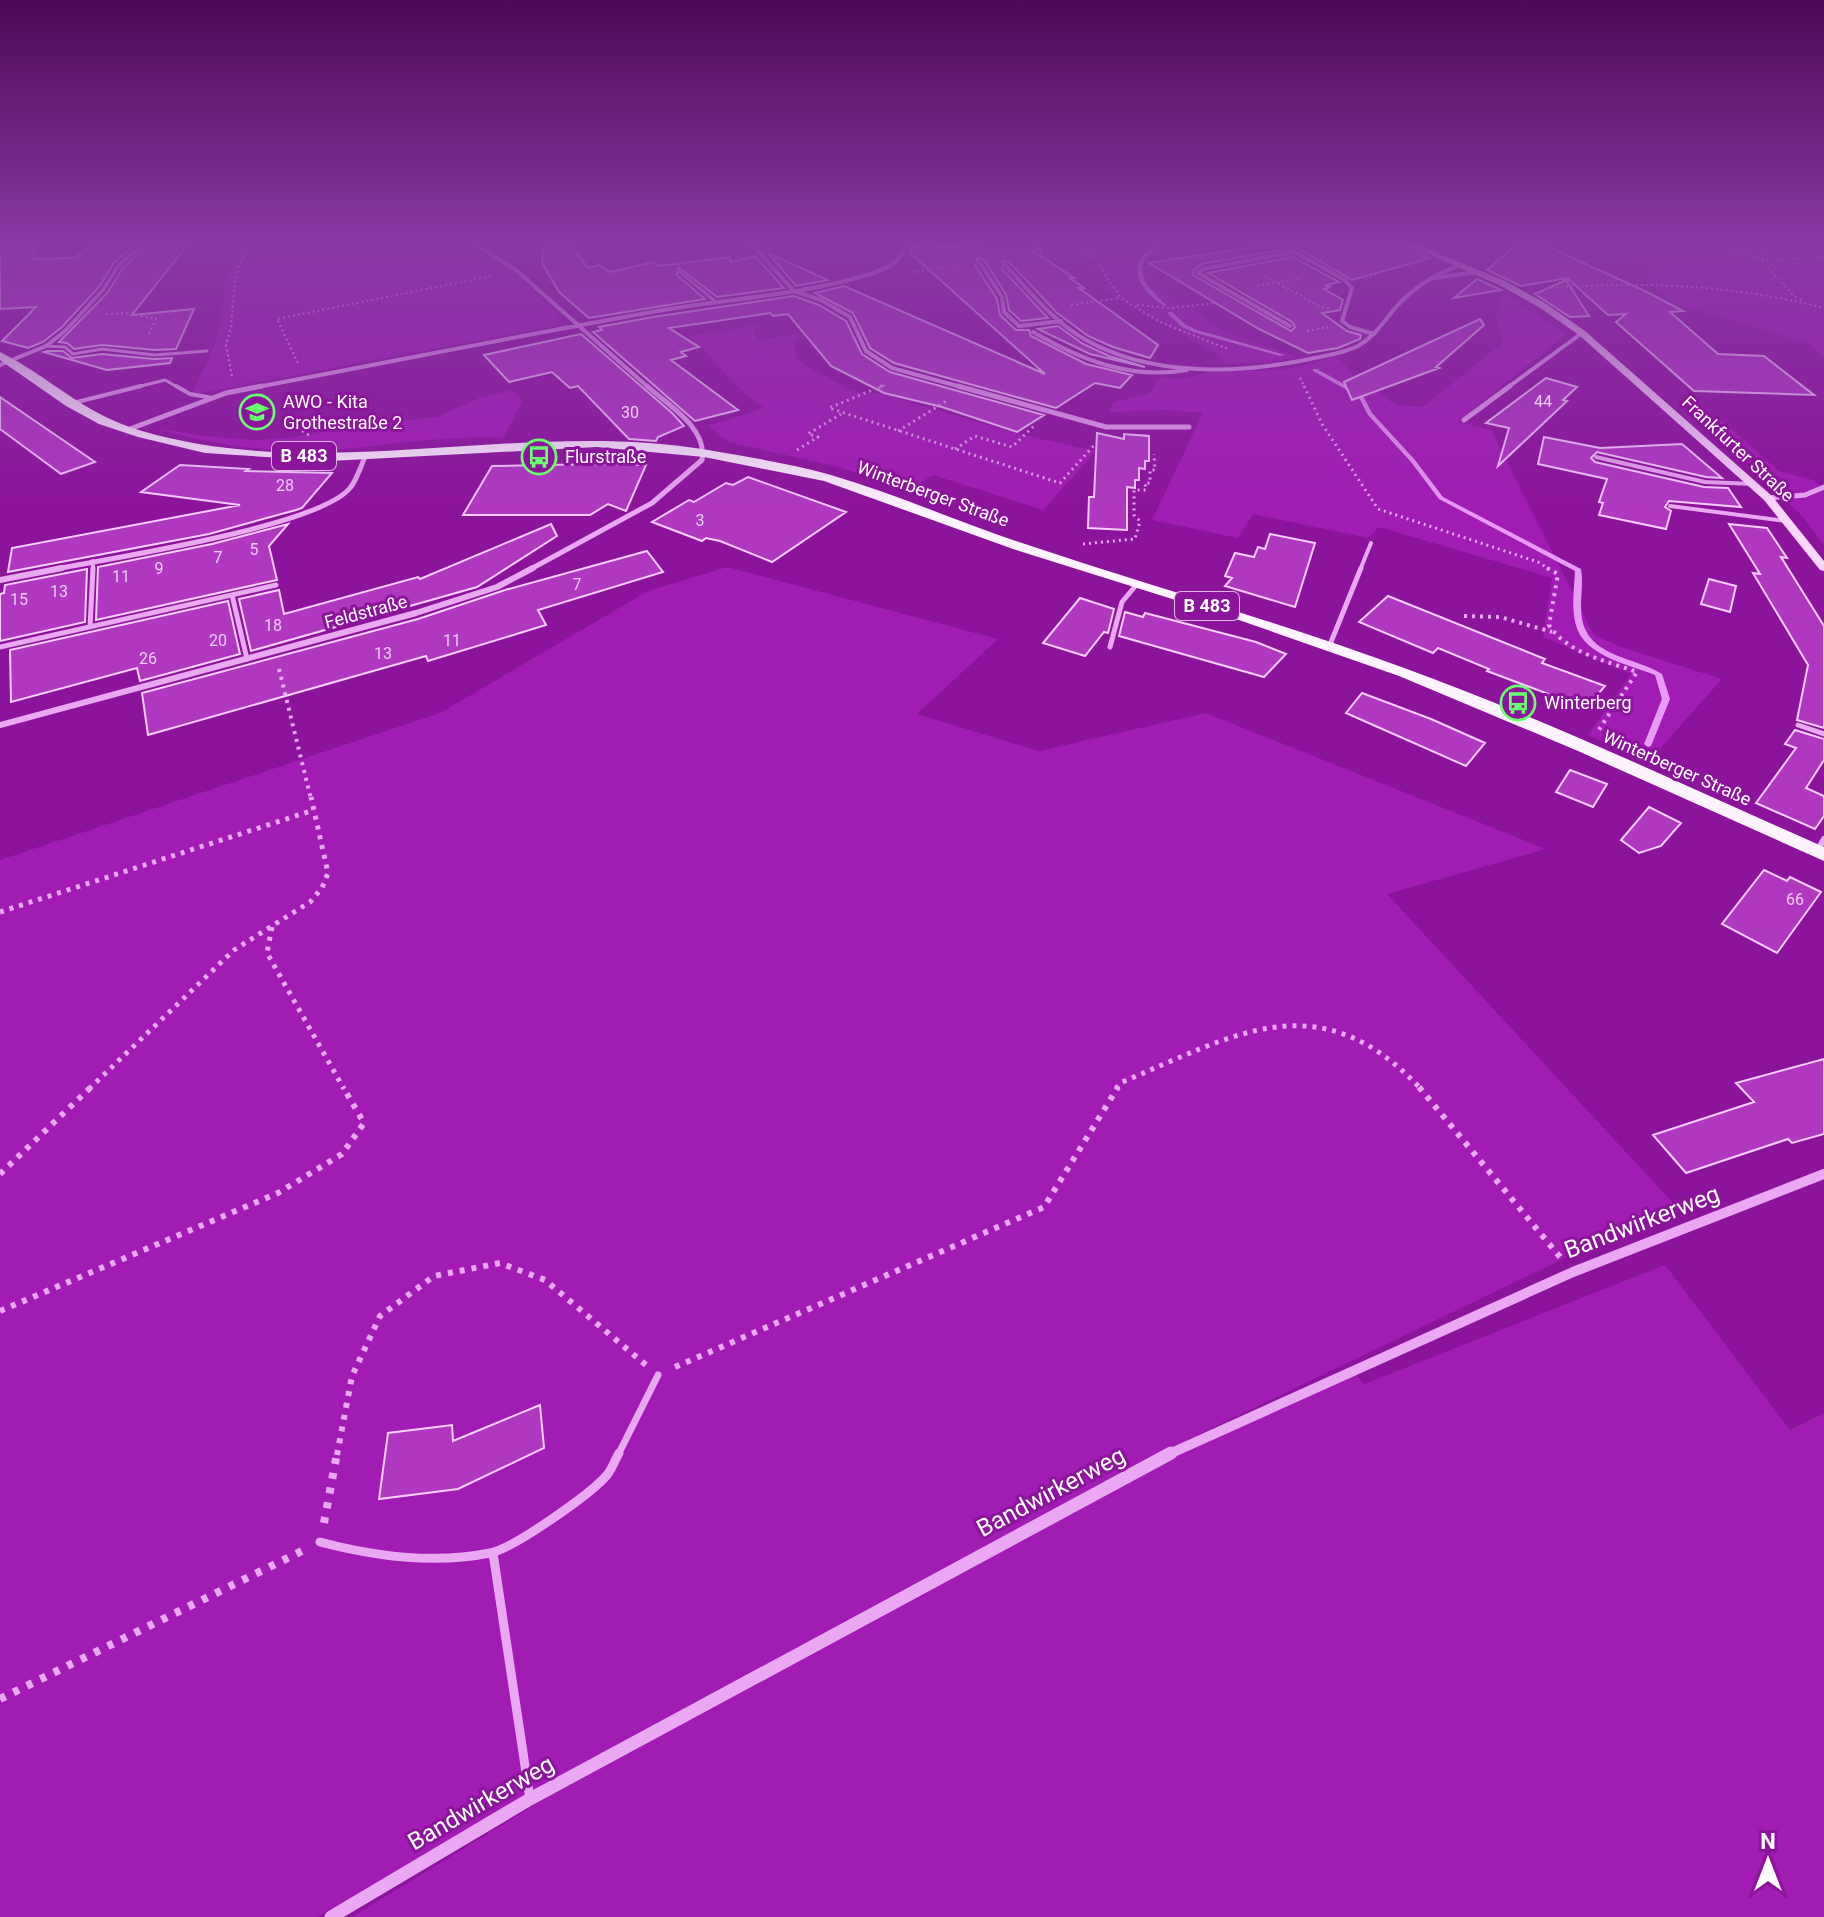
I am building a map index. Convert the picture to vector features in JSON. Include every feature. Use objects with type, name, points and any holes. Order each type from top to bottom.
[{"type":"main road","name":"Frankfurter Straße","points":[[1582,333],[1754,484],[1790,522],[1824,568]]},
{"type":"main road","name":"Winterberger Straße","points":[[0,355],[6,363],[70,404],[127,430],[180,445],[290,456],[366,455],[571,443],[704,453],[775,465],[852,485],[1018,546],[1329,647],[1515,718],[1822,848]]},
{"type":"street","points":[[6,363],[46,346],[61,332]]},
{"type":"street","points":[[127,430],[226,393],[548,332]]},
{"type":"street","points":[[589,332],[697,432],[704,453]]},
{"type":"street","points":[[857,332],[866,351],[875,360],[911,373],[1106,427],[1189,427]]},
{"type":"street","points":[[1034,332],[1059,348],[1139,373],[1171,374],[1192,368]]},
{"type":"street","points":[[1073,332],[1097,346],[1124,355],[1192,368],[1284,365],[1352,348],[1374,334]]},
{"type":"street","points":[[1369,332],[1374,334]]},
{"type":"street","points":[[1464,420],[1582,333]]},
{"type":"street","name":"Feldstraße","points":[[0,725],[416,613],[497,587],[652,503],[695,467],[704,453]]},
{"type":"street","points":[[0,580],[249,530],[319,508],[350,488],[366,455]]},
{"type":"street","points":[[1768,498],[1805,495],[1824,487]]},
{"type":"street","name":"Bandwirkerweg","points":[[331,1917],[530,1799],[1158,1459],[1573,1272],[1824,1174]]},
{"type":"lane","points":[[46,346],[65,347],[73,354],[102,349],[155,355],[207,351]]},
{"type":"lane","points":[[70,404],[165,380],[190,394],[213,398]]},
{"type":"lane","points":[[1596,457],[1705,482],[1754,484]]},
{"type":"lane","points":[[1670,506],[1790,522]]},
{"type":"lane","points":[[1329,647],[1371,543]]},
{"type":"lane","points":[[90,627],[93,561]]},
{"type":"lane","points":[[1110,647],[1122,602],[1137,584]]},
{"type":"lane","points":[[0,647],[276,585]]},
{"type":"lane","points":[[232,595],[247,659]]},
{"type":"lane","points":[[1798,725],[1824,734]]},
{"type":"lane","points":[[320,1542],[365,1554],[431,1557],[493,1553],[559,1514],[607,1475],[658,1375]]},
{"type":"lane","points":[[493,1553],[530,1799]]},
{"type":"path","points":[[226,393],[232,382],[232,362],[226,350],[227,332]]},
{"type":"path","points":[[283,332],[304,379]]},
{"type":"path","points":[[1182,332],[1196,339]]},
{"type":"path","points":[[1284,365],[1306,386],[1322,424],[1378,509],[1552,568],[1558,574],[1549,625],[1553,632],[1566,643],[1637,672],[1604,723]]},
{"type":"path","points":[[911,373],[829,408],[1060,483],[1091,452],[1106,427]]},
{"type":"path","points":[[897,431],[968,387]]},
{"type":"path","points":[[775,465],[818,437],[808,434],[842,414]]},
{"type":"path","points":[[954,449],[975,436],[1012,447],[1026,435]]},
{"type":"path","points":[[1077,544],[1135,539],[1140,521],[1134,515],[1134,490],[1146,490],[1145,483],[1150,483],[1150,470],[1155,470],[1154,454]]},
{"type":"path","points":[[1464,616],[1500,617],[1553,632]]},
{"type":"path","points":[[0,1174],[234,950],[310,902],[322,888],[328,873],[274,651]]},
{"type":"path","points":[[0,912],[314,810]]},
{"type":"path","points":[[0,1311],[278,1193],[342,1154],[364,1123],[267,953],[273,926]]},
{"type":"path","points":[[0,1699],[320,1542],[352,1376],[380,1316],[434,1276],[500,1263],[545,1280],[658,1375],[1044,1207],[1120,1083],[1237,1034],[1288,1024],[1346,1033],[1395,1061],[1439,1108],[1573,1272]]},
{"type":"shaded area","points":[[218,332],[521,332],[191,395]]},
{"type":"shaded area","points":[[754,332],[759,341],[800,333],[794,343],[798,361],[852,391],[883,394],[1019,434],[1096,451],[1043,510],[933,475],[909,490],[839,467],[728,442],[708,426],[765,408],[744,393],[688,336]]},
{"type":"shaded area","points":[[1179,332],[1226,332],[1298,357],[1265,363],[1225,364],[1218,354]]},
{"type":"shaded area","points":[[1501,332],[1566,334],[1458,422],[1491,430],[1594,635],[1621,647],[1722,679],[1648,762],[1588,735],[1631,674],[1543,637],[1552,578],[1379,527],[1368,538],[1253,514],[1238,538],[1152,520],[1203,413],[1167,410],[1109,412],[1114,402],[1149,393],[1160,378],[1186,379],[1205,373],[1290,369],[1337,356],[1355,377],[1396,405],[1423,407],[1504,342]]},
{"type":"shaded area","points":[[1773,332],[1824,332],[1824,356],[1808,343]]},
{"type":"shaded area","points":[[512,390],[522,401],[503,438],[448,439],[306,451],[229,445],[155,428],[254,440],[290,438],[347,426],[437,417],[479,398]]},
{"type":"shaded area","points":[[1695,412],[1715,415],[1779,471],[1813,480],[1824,488],[1824,545],[1803,517]]},
{"type":"shaded area","points":[[727,567],[998,639],[917,714],[1039,751],[1206,713],[1546,849],[1387,894],[1675,1205],[1140,1463],[317,1917],[0,1917],[0,860],[440,713],[648,591]]},
{"type":"shaded area","points":[[1665,1265],[1790,1430],[1824,1413],[1824,1917],[352,1917],[541,1801],[1153,1467],[1352,1370],[1364,1384]]},
{"type":"building","points":[[11,332],[55,332],[28,348],[2,341]]},
{"type":"building","points":[[68,332],[183,332],[176,349],[102,345],[74,349],[67,343],[59,342]]},
{"type":"building","points":[[594,332],[676,332],[699,347],[681,352],[686,356],[671,360],[738,410],[695,421]]},
{"type":"building","points":[[803,332],[852,332],[862,354],[890,372],[1044,415],[1017,432],[942,407],[884,393],[831,366]]},
{"type":"building","points":[[862,332],[950,332],[1045,374],[999,332],[1030,332],[1031,336],[1086,364],[1132,375],[1120,388],[1095,383],[1056,408],[894,363],[870,348]]},
{"type":"building","points":[[1045,332],[1067,332],[1109,356],[1145,367],[1090,354]]},
{"type":"building","points":[[1083,332],[1141,332],[1158,345],[1150,358]]},
{"type":"building","points":[[1266,332],[1361,335],[1360,339],[1338,348],[1308,353]]},
{"type":"building","points":[[1451,332],[1475,332],[1436,367],[1439,368],[1352,400],[1344,382]]},
{"type":"building","points":[[1628,332],[1693,332],[1718,354],[1764,356],[1814,395],[1694,391]]},
{"type":"building","points":[[581,334],[684,426],[658,437],[656,441],[629,439],[578,386],[570,388],[552,372],[509,382],[484,355]]},
{"type":"building","points":[[63,351],[72,358],[102,354],[172,358],[170,363],[107,370],[44,352]]},
{"type":"building","points":[[1546,378],[1577,387],[1563,400],[1567,401],[1498,466],[1509,428],[1486,423]]},
{"type":"building","points":[[0,397],[95,462],[61,474],[0,429]]},
{"type":"building","points":[[1097,433],[1124,439],[1124,434],[1149,436],[1149,461],[1145,461],[1145,469],[1139,468],[1135,488],[1127,487],[1127,530],[1088,528],[1089,497],[1094,497]]},
{"type":"building","points":[[1544,437],[1600,448],[1682,444],[1722,478],[1597,452],[1591,458],[1595,462],[1704,487],[1728,488],[1741,507],[1669,501],[1665,507],[1671,511],[1666,529],[1599,515],[1603,503],[1599,502],[1607,479],[1538,464]]},
{"type":"building","points":[[180,465],[249,469],[246,471],[332,473],[302,508],[296,510],[209,534],[8,572],[12,548],[240,505],[141,492]]},
{"type":"building","points":[[646,465],[626,511],[608,504],[590,515],[463,515],[492,466]]},
{"type":"building","points":[[748,477],[846,512],[772,562],[720,541],[706,538],[702,541],[652,522],[689,500],[694,502],[726,483],[733,485]]},
{"type":"building","points":[[288,524],[269,546],[277,580],[96,620],[98,567],[212,544]]},
{"type":"building","points":[[551,524],[557,536],[477,587],[251,651],[239,599],[279,590],[284,614],[418,577],[420,579]]},
{"type":"building","points":[[1729,524],[1767,528],[1787,558],[1781,557],[1824,626],[1824,728],[1797,720],[1808,665],[1753,573],[1760,574]]},
{"type":"building","points":[[1270,534],[1315,543],[1295,607],[1225,586],[1232,578],[1225,576],[1235,553],[1254,557],[1258,547],[1265,549]]},
{"type":"building","points":[[647,551],[663,572],[538,610],[546,625],[428,661],[426,656],[148,735],[142,693],[418,619],[505,590]]},
{"type":"building","points":[[87,569],[85,622],[0,641],[0,594],[4,593],[5,585]]},
{"type":"building","points":[[1709,579],[1736,586],[1730,612],[1701,604]]},
{"type":"building","points":[[1388,596],[1545,659],[1542,663],[1605,686],[1588,706],[1578,702],[1575,704],[1487,671],[1489,669],[1438,648],[1433,653],[1359,622]]},
{"type":"building","points":[[1080,598],[1114,609],[1108,633],[1104,632],[1085,656],[1043,643]]},
{"type":"building","points":[[228,601],[240,654],[140,681],[137,668],[11,702],[10,650]]},
{"type":"building","points":[[1125,612],[1143,617],[1145,613],[1256,642],[1286,654],[1264,677],[1119,636]]},
{"type":"building","points":[[1362,693],[1485,743],[1466,766],[1346,713]]},
{"type":"building","points":[[1795,730],[1824,739],[1824,760],[1806,788],[1824,796],[1824,816],[1815,829],[1756,803],[1796,748],[1785,744]]},
{"type":"building","points":[[1570,770],[1607,784],[1593,807],[1556,792]]},
{"type":"building","points":[[1649,807],[1681,823],[1661,846],[1639,853],[1621,840]]},
{"type":"building","points":[[1764,870],[1787,881],[1790,877],[1821,892],[1777,953],[1722,924]]},
{"type":"building","points":[[1824,1059],[1824,1134],[1792,1143],[1788,1139],[1686,1173],[1653,1135],[1754,1102],[1736,1083]]},
{"type":"building","points":[[540,1405],[544,1448],[458,1489],[379,1499],[388,1433],[452,1425],[453,1441]]},
{"type":"waterway","points":[[1200,332],[1282,355]]},
{"type":"waterway","points":[[1315,370],[1360,395],[1370,414],[1413,461],[1441,498],[1579,570],[1578,618],[1589,643],[1658,674],[1666,699],[1648,744]]},
{"type":"place","name":"AWO - Kita Grothestraße 2","points":[[257,412]]},
{"type":"place","name":"Flurstraße","points":[[539,457]]},
{"type":"place","name":"Winterberg","points":[[1518,703]]}]
